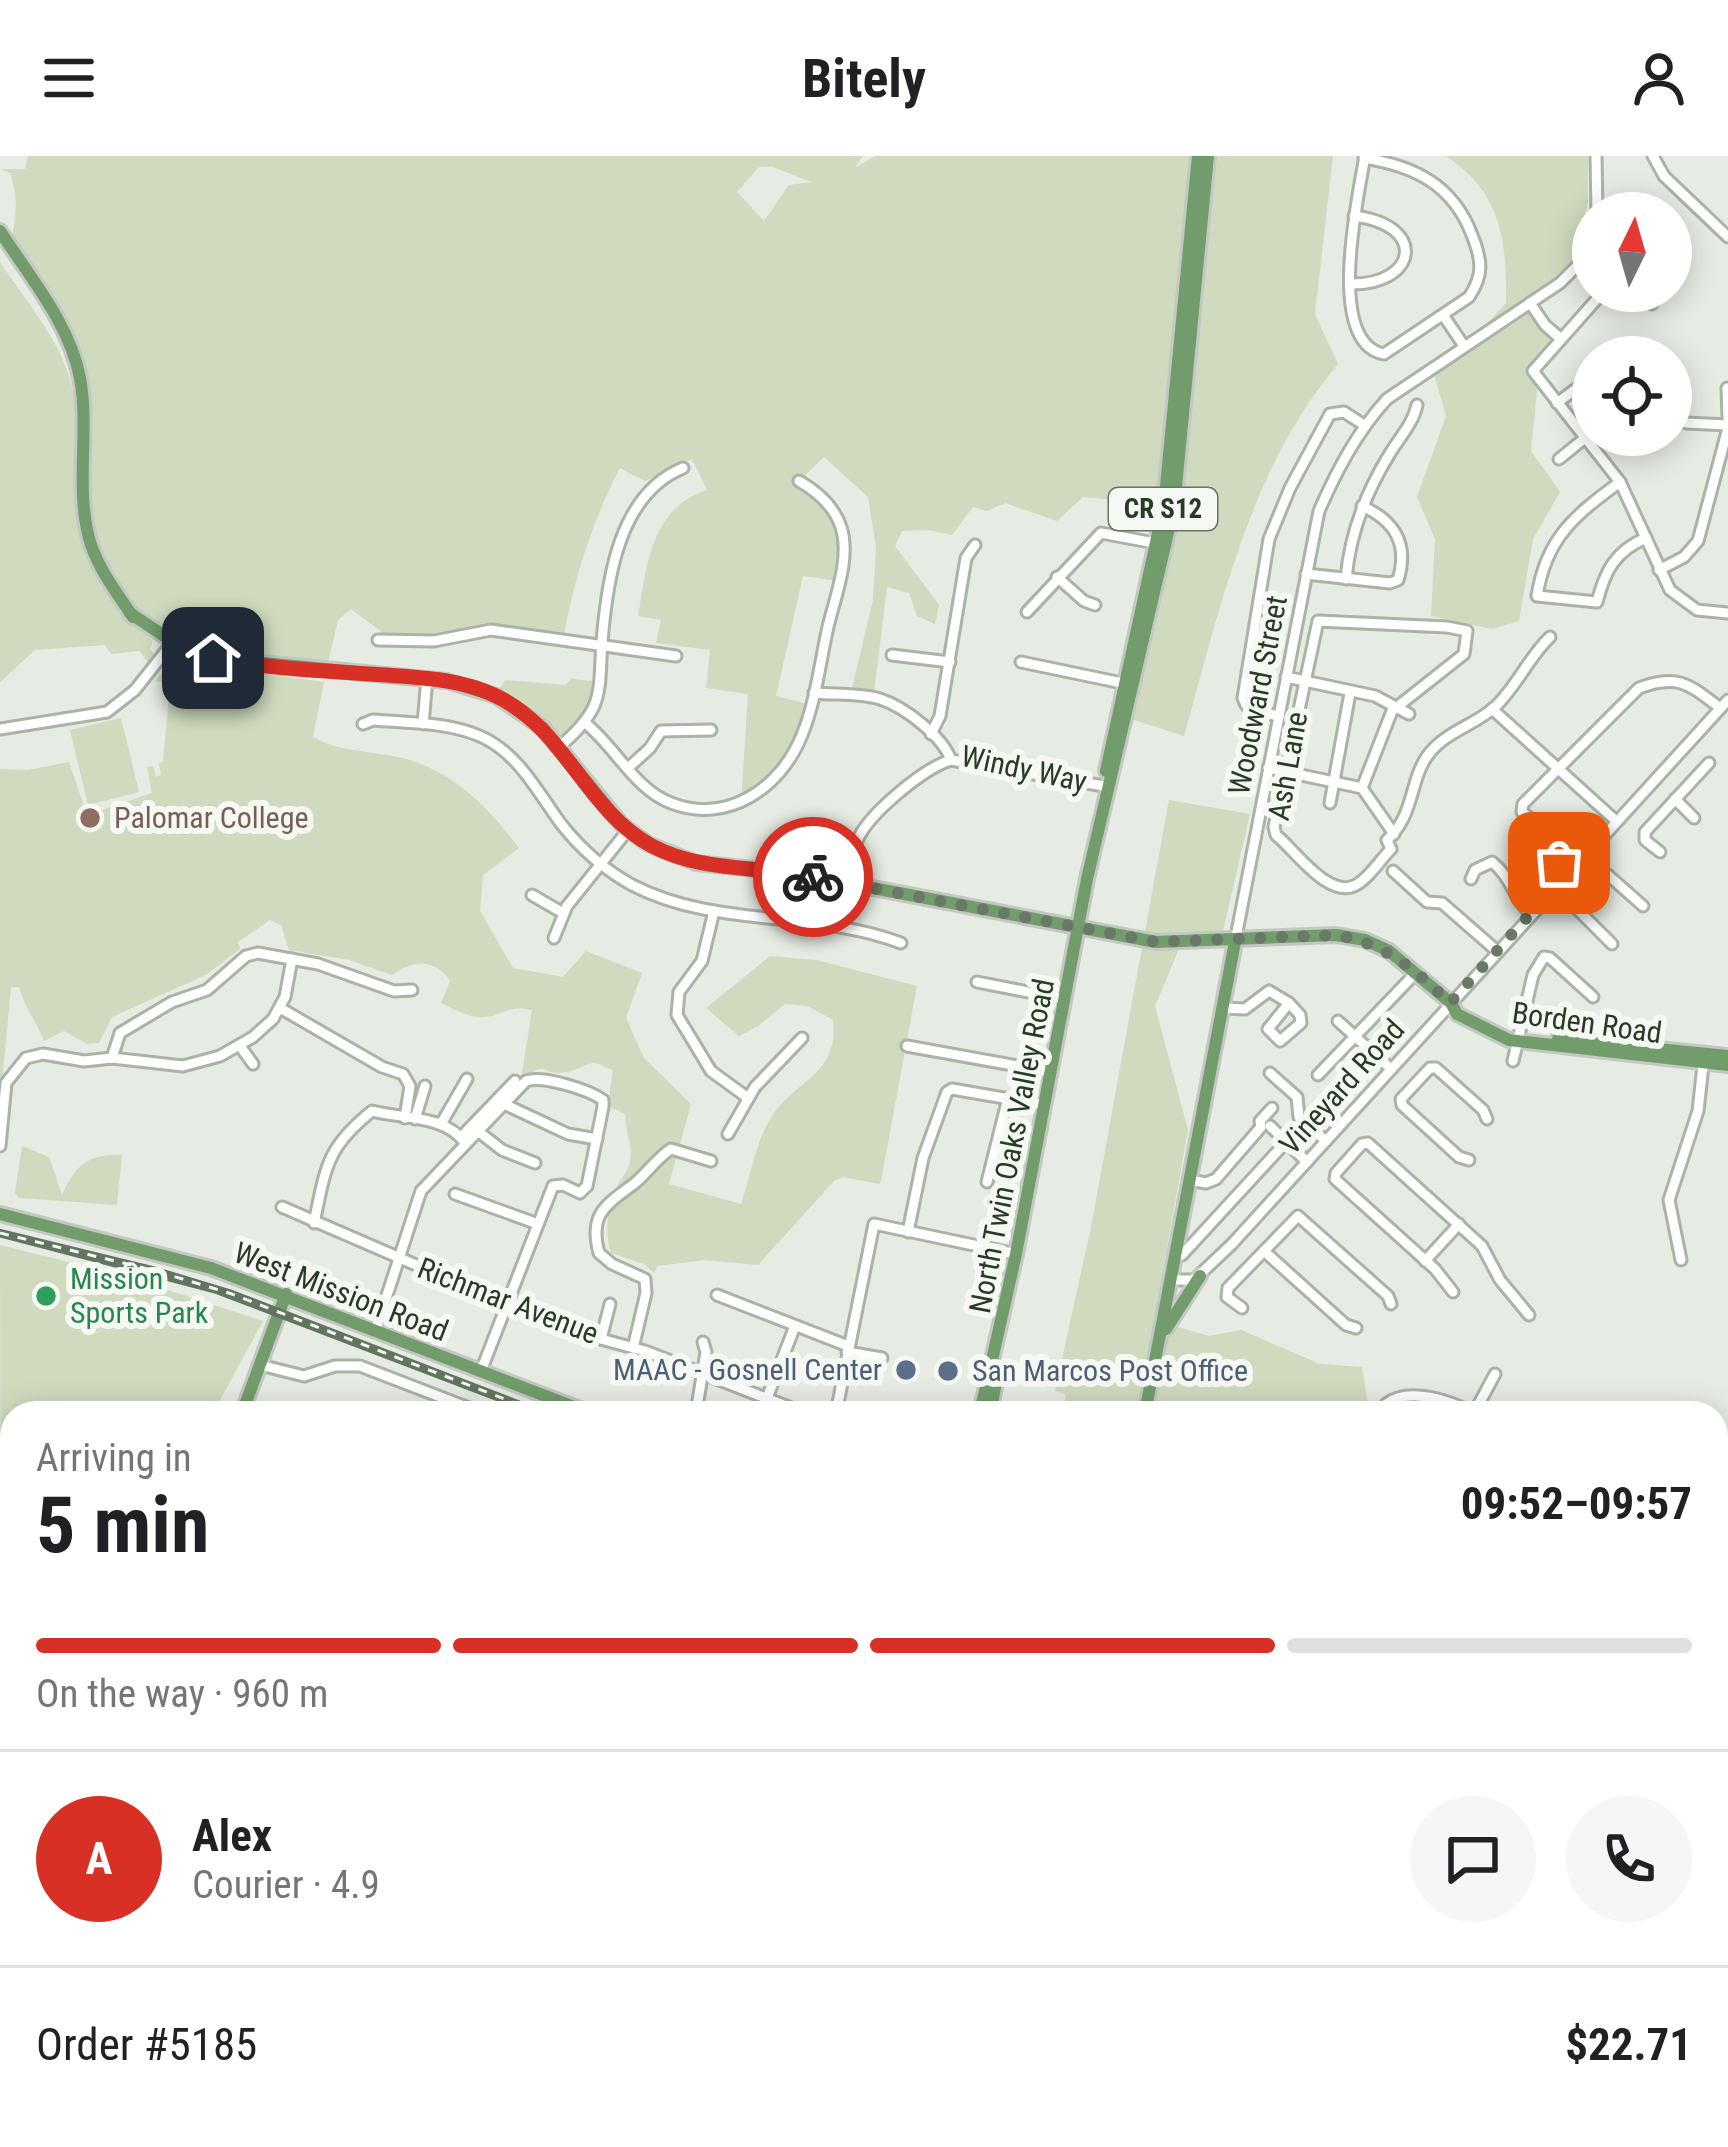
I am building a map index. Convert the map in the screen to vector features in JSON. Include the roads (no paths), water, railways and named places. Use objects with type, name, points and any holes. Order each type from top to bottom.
[{"type":"main road","name":"North Twin Oaks Valley Road","points":[[983,1401],[1016,1254],[1106,789],[1161,544],[1198,156]]},
{"type":"main road","name":"North Twin Oaks Valley Road","points":[[1106,789],[1122,683],[1174,507],[1208,156]]},
{"type":"main road","points":[[1194,302],[1189,256],[1202,222]]},
{"type":"main road","points":[[0,231],[68,339],[80,375],[85,509],[91,543],[106,579],[130,613],[171,645],[222,667],[467,685],[496,696],[535,721],[604,818],[626,832]]},
{"type":"main road","points":[[0,245],[62,346],[81,406]]},
{"type":"main road","name":"Borden Road","points":[[626,832],[696,862],[1134,942],[1178,946],[1336,935],[1365,940],[1403,960],[1450,1003],[1518,1039],[1728,1060]]},
{"type":"main road","name":"Woodward Street","points":[[1170,1280],[1235,942]]},
{"type":"main road","name":"West Mission Road","points":[[0,1214],[172,1256],[286,1294],[559,1401]]},
{"type":"main road","points":[[1159,1341],[1200,1276]]},
{"type":"main road","points":[[1147,1401],[1170,1280]]},
{"type":"main road","points":[[246,1401],[286,1294]]},
{"type":"main road","name":"North Twin Oaks Valley Road","points":[[992,1401],[997,1377],[993,1366]]},
{"type":"street","points":[[1596,156],[1597,192]]},
{"type":"street","points":[[1653,156],[1664,176],[1728,237]]},
{"type":"street","points":[[1365,157],[1407,167],[1446,192],[1465,215],[1480,256],[1480,273],[1468,297],[1384,354],[1377,354],[1355,328],[1350,309],[1354,216],[1365,157]]},
{"type":"street","points":[[1351,284],[1386,277],[1408,254],[1406,242],[1391,226],[1354,216]]},
{"type":"street","name":"Woodward Street","points":[[1235,942],[1319,511],[1364,425],[1407,382],[1572,272]]},
{"type":"street","points":[[1530,303],[1561,339]]},
{"type":"street","points":[[1572,422],[1533,371],[1585,312]]},
{"type":"street","points":[[1442,315],[1464,346]]},
{"type":"street","points":[[1659,570],[1684,556],[1698,541],[1725,460],[1727,388]]},
{"type":"street","points":[[1557,403],[1572,392]]},
{"type":"street","points":[[1346,579],[1351,539],[1362,506],[1417,405]]},
{"type":"street","points":[[1279,717],[1246,705],[1243,698],[1269,539],[1284,500],[1330,414],[1344,412],[1364,425]]},
{"type":"street","points":[[1692,423],[1728,424]]},
{"type":"street","points":[[1559,459],[1572,448]]},
{"type":"street","points":[[1599,456],[1620,482],[1670,590],[1696,610],[1728,614]]},
{"type":"street","points":[[557,749],[584,722],[597,695],[605,602],[632,514],[654,483],[683,468]]},
{"type":"street","points":[[584,722],[645,787],[670,803],[712,811],[741,803],[758,792],[796,749],[814,693],[844,557],[831,507],[799,481]]},
{"type":"street","points":[[1620,482],[1555,540],[1540,574],[1537,596],[1598,602],[1604,574],[1615,558],[1646,538]]},
{"type":"street","points":[[1306,574],[1390,583],[1401,575],[1397,532],[1391,523],[1362,506]]},
{"type":"street","points":[[1027,612],[1101,533],[1161,544]]},
{"type":"street","points":[[931,734],[940,716],[966,558],[975,544]]},
{"type":"street","points":[[1058,577],[1084,601],[1096,605]]},
{"type":"street","name":"Ash Lane","points":[[1394,709],[1464,654],[1467,632],[1318,621],[1274,827],[1276,835],[1335,886],[1349,889],[1391,849],[1387,839],[1394,834]]},
{"type":"street","points":[[378,640],[434,641],[491,630],[676,656]]},
{"type":"street","points":[[1268,768],[1362,788],[1394,834],[1413,802],[1429,754],[1461,725],[1492,709],[1550,637]]},
{"type":"street","points":[[0,729],[107,712],[135,690],[171,645]]},
{"type":"street","points":[[892,655],[950,662]]},
{"type":"street","points":[[1021,662],[1122,683]]},
{"type":"street","points":[[1286,677],[1375,696],[1409,714]]},
{"type":"street","points":[[1591,891],[1555,856],[1544,829],[1522,812],[1523,804],[1640,688],[1658,680],[1689,685],[1724,704]]},
{"type":"street","points":[[423,724],[427,682]]},
{"type":"street","name":"Windy Way","points":[[814,693],[881,700],[931,734],[946,747],[951,760],[1106,789]]},
{"type":"street","points":[[1330,803],[1349,694]]},
{"type":"street","name":"Vineyard Road","points":[[1200,1276],[1724,704]]},
{"type":"street","points":[[1362,788],[1394,709]]},
{"type":"street","points":[[1492,709],[1615,820]]},
{"type":"street","points":[[363,724],[374,720],[470,732],[505,752],[572,837],[601,864],[661,898],[714,911],[835,926],[901,943]]},
{"type":"street","points":[[628,768],[661,731],[711,730]]},
{"type":"street","points":[[835,926],[863,830],[919,776],[951,760]]},
{"type":"street","points":[[1660,852],[1644,836],[1708,764]]},
{"type":"street","points":[[1637,798],[1658,816]]},
{"type":"street","points":[[1676,799],[1694,818]]},
{"type":"street","points":[[554,938],[563,913],[626,832]]},
{"type":"street","points":[[1471,879],[1475,869],[1492,862],[1507,875],[1514,897],[1530,914]]},
{"type":"street","points":[[1393,872],[1426,902],[1442,903],[1496,951]]},
{"type":"street","points":[[1612,944],[1576,908],[1606,875],[1643,907]]},
{"type":"street","points":[[532,895],[563,913]]},
{"type":"street","points":[[714,911],[702,961],[680,992],[677,1015],[711,1071],[748,1097]]},
{"type":"street","points":[[112,1058],[120,1033],[172,1002],[207,989],[246,956],[268,952],[394,991],[412,990]]},
{"type":"street","points":[[1513,1061],[1533,975],[1544,957],[1593,997]]},
{"type":"street","points":[[0,1146],[6,1083],[26,1058],[112,1058],[183,1066],[240,1046],[280,1008],[292,959]]},
{"type":"street","points":[[1318,1075],[1410,980]]},
{"type":"street","points":[[977,982],[1064,999]]},
{"type":"street","points":[[1223,1007],[1245,1010],[1269,991],[1289,1003]]},
{"type":"street","points":[[280,1008],[382,1067],[403,1074],[410,1086],[410,1119]]},
{"type":"street","points":[[1338,1021],[1416,1084]]},
{"type":"street","points":[[728,1133],[748,1097],[802,1038]]},
{"type":"street","points":[[240,1046],[253,1064]]},
{"type":"street","points":[[907,1046],[1051,1072]]},
{"type":"street","points":[[1681,1261],[1669,1201],[1698,1111],[1704,1058]]},
{"type":"street","points":[[1469,1160],[1459,1157],[1401,1099],[1436,1068],[1487,1119]]},
{"type":"street","points":[[1270,1073],[1297,1097],[1299,1117],[1349,1158]]},
{"type":"street","points":[[463,1140],[478,1132],[533,1078],[542,1077],[602,1100],[593,1165],[580,1192],[553,1186],[482,1371]]},
{"type":"street","points":[[440,1124],[467,1078]]},
{"type":"street","points":[[376,1330],[421,1191],[515,1081]]},
{"type":"street","points":[[410,1119],[425,1086]]},
{"type":"street","points":[[908,1232],[923,1158],[952,1089],[1044,1106]]},
{"type":"street","points":[[987,1182],[1008,1098]]},
{"type":"street","points":[[504,1104],[568,1134],[597,1139]]},
{"type":"street","points":[[1189,1180],[1216,1179],[1262,1127],[1260,1121],[1272,1108]]},
{"type":"street","points":[[314,1223],[332,1152],[340,1138],[372,1111],[440,1124],[463,1140]]},
{"type":"street","points":[[1270,1126],[1307,1162]]},
{"type":"street","points":[[478,1132],[502,1150],[535,1163]]},
{"type":"street","points":[[1182,1255],[1286,1142]]},
{"type":"street","points":[[1453,1292],[1336,1179],[1361,1144],[1368,1143],[1482,1246],[1500,1280],[1526,1306],[1529,1316]]},
{"type":"street","points":[[633,1348],[645,1279],[599,1253],[598,1218],[609,1199],[637,1181],[670,1149],[711,1162]]},
{"type":"street","points":[[455,1193],[538,1224]]},
{"type":"street","name":"Richmar Avenue","points":[[283,1207],[564,1329],[633,1348],[770,1401]]},
{"type":"street","points":[[1261,1213],[1282,1232]]},
{"type":"street","points":[[1242,1308],[1226,1292],[1294,1218],[1304,1219],[1388,1296],[1391,1304]]},
{"type":"street","points":[[838,1401],[874,1224],[1016,1254]]},
{"type":"street","points":[[1425,1261],[1459,1224]]},
{"type":"street","points":[[1210,1225],[1232,1244]]},
{"type":"street","points":[[1264,1251],[1346,1325],[1356,1328]]},
{"type":"street","points":[[1170,1280],[1185,1282],[1200,1276]]},
{"type":"street","points":[[717,1295],[848,1349],[882,1358]]},
{"type":"street","points":[[602,1339],[610,1304]]},
{"type":"street","points":[[767,1398],[796,1326]]},
{"type":"street","points":[[698,1401],[704,1342]]},
{"type":"street","points":[[260,1365],[291,1376],[360,1366],[442,1401]]},
{"type":"street","points":[[1480,1401],[1495,1374]]},
{"type":"street","points":[[1389,1401],[1412,1397],[1442,1401]]},
{"type":"street","points":[[1412,1397],[1412,1401]]},
{"type":"tram line","points":[[0,1236],[215,1292],[501,1401]]},
{"type":"railway","points":[[0,1233],[229,1293],[510,1401]]},
{"type":"place","name":"Palomar College","points":[[90,818]]},
{"type":"place","name":"Mission Sports Park","points":[[46,1296]]},
{"type":"place","name":"MAAC - Gosnell Center","points":[[906,1370]]},
{"type":"place","name":"San Marcos Post Office","points":[[948,1371]]}]
